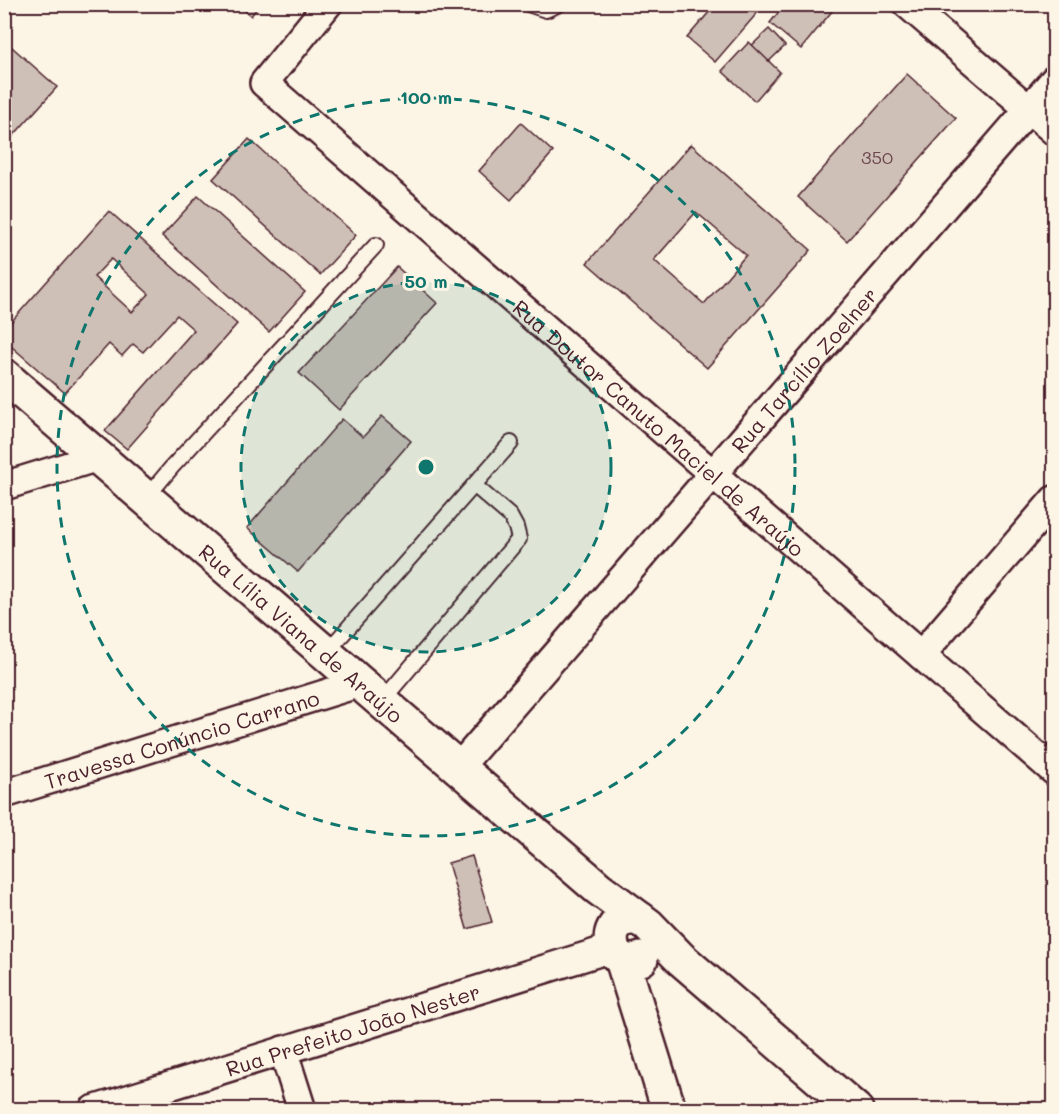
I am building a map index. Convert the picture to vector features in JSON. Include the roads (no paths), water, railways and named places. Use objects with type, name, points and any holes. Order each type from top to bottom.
[{"type":"street","name":"Rua Doutor Canuto Maciel de Araújo","points":[[328,4],[264,83],[1054,771]]},
{"type":"street","points":[[907,4],[1054,131]]},
{"type":"street","name":"Rua Tarcílio Zoelner","points":[[459,767],[1054,80]]},
{"type":"street","name":"Rua Lília Viana de Araújo","points":[[4,376],[598,888],[639,941],[856,1110]]},
{"type":"street","points":[[4,486],[98,457]]},
{"type":"street","points":[[921,655],[1054,500]]},
{"type":"street","name":"Travessa Conúncio Carrano","points":[[4,794],[371,692]]},
{"type":"street","points":[[639,941],[669,1110]]},
{"type":"street","name":"Rua Prefeito João Nester","points":[[93,1110],[639,941]]},
{"type":"street","points":[[283,1050],[302,1110]]},
{"type":"lane","points":[[528,4],[546,10],[559,4]]},
{"type":"lane","points":[[146,498],[376,245]]},
{"type":"lane","points":[[326,653],[512,443]]},
{"type":"lane","points":[[371,692],[519,539],[510,516],[474,485]]}]
